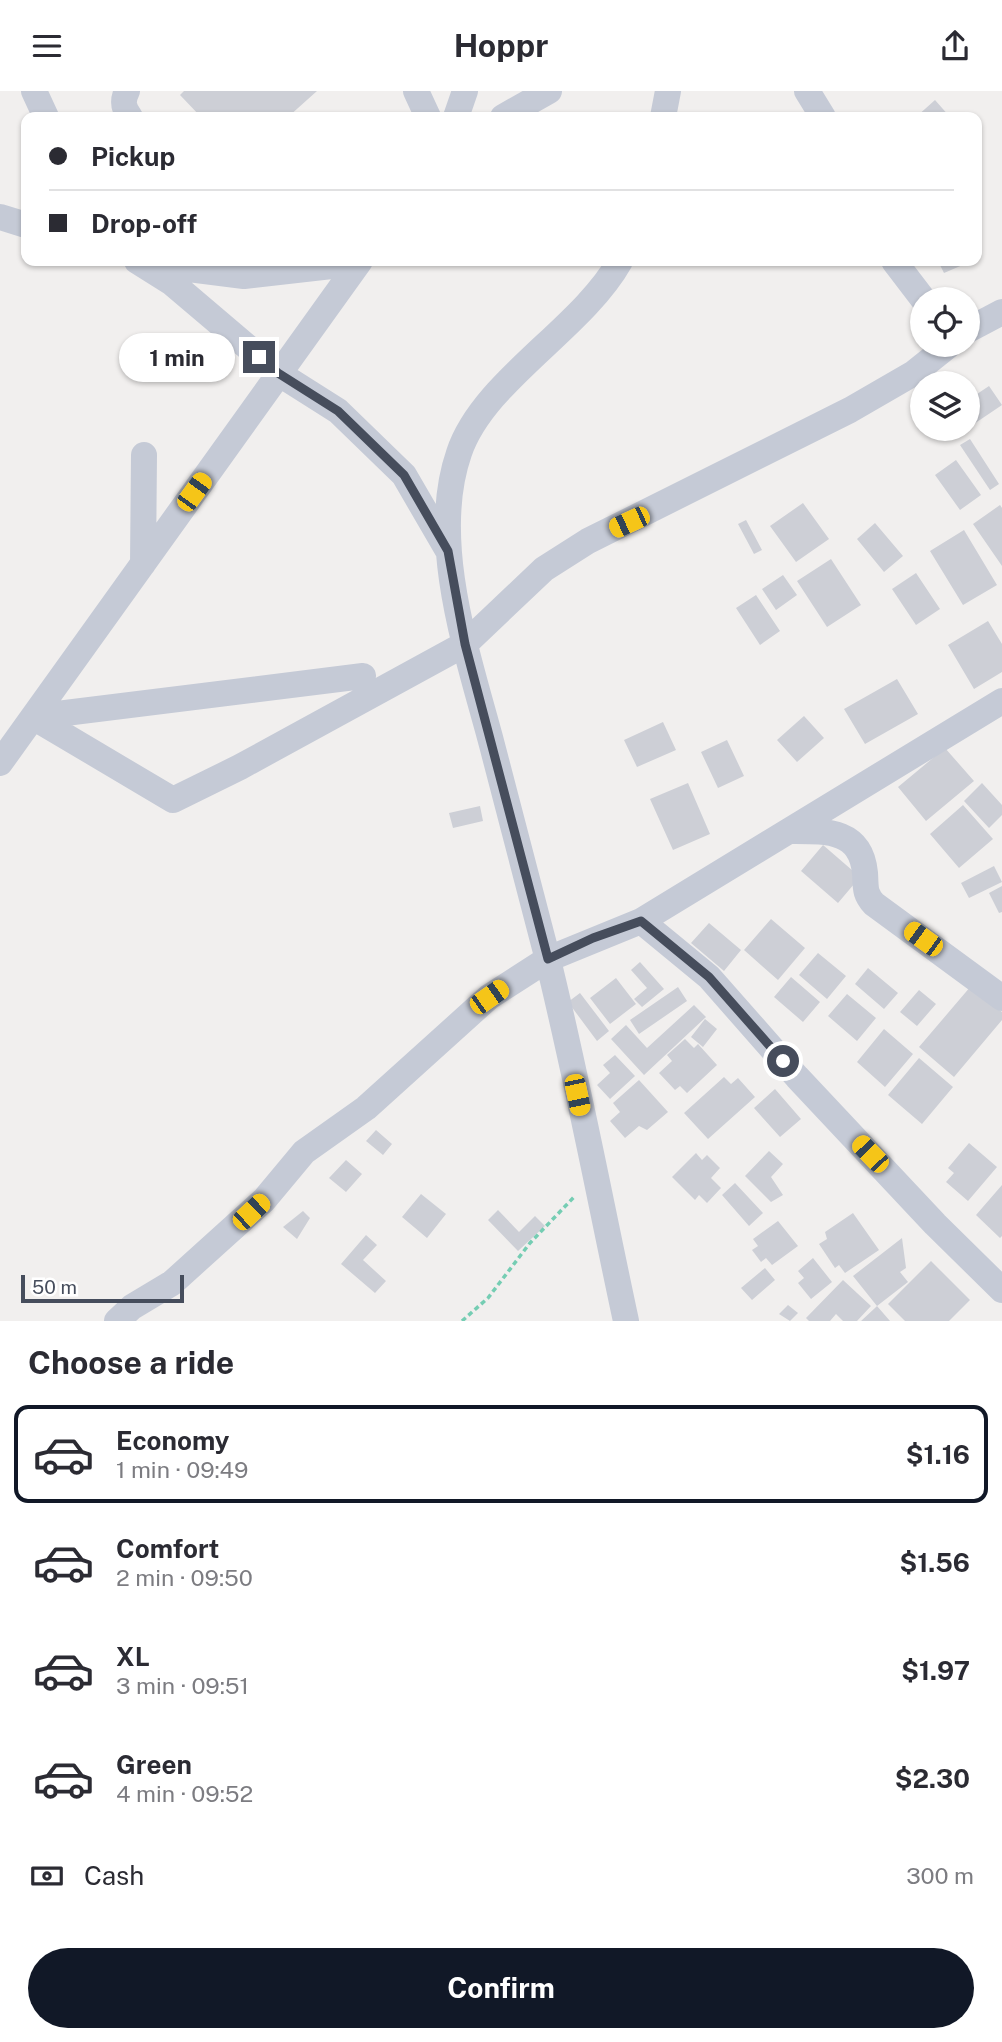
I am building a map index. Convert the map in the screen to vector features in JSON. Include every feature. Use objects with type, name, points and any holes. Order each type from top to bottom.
[{"type":"street","points":[[34,91],[44,112]]},
{"type":"street","points":[[126,112],[124,98],[127,91]]},
{"type":"street","points":[[416,91],[426,112]]},
{"type":"street","points":[[458,112],[464,91]]},
{"type":"street","points":[[512,112],[549,91]]},
{"type":"street","points":[[664,112],[668,91]]},
{"type":"street","points":[[807,91],[820,112]]},
{"type":"street","points":[[0,217],[21,224]]},
{"type":"street","points":[[145,266],[172,283],[278,373],[338,411],[404,475],[448,551]]},
{"type":"street","points":[[173,266],[244,276],[286,267]]},
{"type":"street","points":[[0,763],[356,266]]},
{"type":"street","points":[[617,266],[606,287],[520,370],[477,419],[459,452],[451,493],[448,551],[465,644],[548,959],[626,1321]]},
{"type":"street","points":[[898,266],[914,287]]},
{"type":"street","points":[[980,322],[1002,312]]},
{"type":"street","points":[[33,717],[173,800],[240,767],[465,644],[535,576],[577,548],[850,410],[915,373],[935,357]]},
{"type":"street","points":[[143,564],[144,455]]},
{"type":"street","points":[[33,717],[363,676]]},
{"type":"street","points":[[117,1321],[132,1307],[172,1283],[264,1200],[304,1152],[366,1108],[489,997],[548,959],[593,938],[641,921],[793,831],[1002,701]]},
{"type":"street","points":[[793,831],[833,831],[849,841],[862,854],[865,894],[873,904],[1002,998]]},
{"type":"street","points":[[641,921],[709,977],[797,1077],[935,1224],[1002,1290]]},
{"type":"path","points":[[462,1321],[488,1298],[530,1243],[595,1176]]},
{"type":"building","points":[[184,91],[317,91],[294,112],[196,112],[180,95]]},
{"type":"building","points":[[935,100],[946,112],[922,112]]},
{"type":"building","points":[[940,266],[960,266],[944,273]]},
{"type":"building","points":[[989,386],[1002,405],[980,420],[980,392]]},
{"type":"building","points":[[971,441],[999,484],[990,490],[960,445]]},
{"type":"building","points":[[956,460],[981,495],[960,510],[935,475]]},
{"type":"building","points":[[803,503],[829,539],[796,562],[770,526]]},
{"type":"building","points":[[1000,505],[1002,508],[1002,566],[973,524]]},
{"type":"building","points":[[746,520],[762,550],[754,554],[738,524]]},
{"type":"building","points":[[875,523],[903,556],[884,572],[857,539]]},
{"type":"building","points":[[964,530],[997,585],[963,605],[930,551]]},
{"type":"building","points":[[831,559],[861,605],[827,627],[797,581]]},
{"type":"building","points":[[916,573],[940,609],[916,625],[892,589]]},
{"type":"building","points":[[783,575],[797,595],[776,610],[762,589]]},
{"type":"building","points":[[756,595],[780,631],[760,645],[736,608]]},
{"type":"building","points":[[988,621],[1002,644],[1002,672],[974,689],[948,645]]},
{"type":"building","points":[[897,679],[918,714],[865,744],[844,709]]},
{"type":"building","points":[[804,716],[824,738],[797,762],[777,740]]},
{"type":"building","points":[[663,722],[676,750],[637,767],[624,740]]},
{"type":"building","points":[[727,740],[744,776],[718,788],[701,752]]},
{"type":"building","points":[[945,748],[974,781],[926,821],[898,787]]},
{"type":"building","points":[[688,783],[710,834],[673,850],[650,799]]},
{"type":"building","points":[[982,783],[1002,805],[1002,815],[989,828],[964,801]]},
{"type":"building","points":[[963,805],[993,839],[959,868],[930,834]]},
{"type":"building","points":[[480,806],[483,821],[453,828],[449,813]]},
{"type":"building","points":[[823,845],[860,877],[838,903],[801,871]]},
{"type":"building","points":[[994,866],[1002,882],[969,898],[961,883]]},
{"type":"building","points":[[1002,886],[1002,912],[999,913],[989,893]]},
{"type":"building","points":[[771,919],[805,948],[778,980],[744,950]]},
{"type":"building","points":[[709,923],[741,950],[724,971],[691,943]]},
{"type":"building","points":[[818,953],[846,976],[827,999],[799,975]]},
{"type":"building","points":[[640,962],[664,989],[642,1007],[634,999],[647,988],[631,970]]},
{"type":"building","points":[[868,968],[898,993],[884,1009],[855,984]]},
{"type":"building","points":[[791,977],[820,1002],[803,1022],[774,997]]},
{"type":"building","points":[[616,978],[636,1004],[610,1024],[590,998]]},
{"type":"building","points":[[971,986],[1002,1012],[1002,1020],[954,1077],[919,1047]]},
{"type":"building","points":[[678,987],[687,1001],[639,1034],[630,1020]]},
{"type":"building","points":[[919,990],[936,1004],[917,1026],[900,1012]]},
{"type":"building","points":[[580,993],[609,1031],[597,1041],[568,1002]]},
{"type":"building","points":[[847,994],[876,1018],[857,1041],[828,1016]]},
{"type":"building","points":[[694,1005],[706,1017],[644,1075],[611,1039],[626,1025],[647,1048]]},
{"type":"building","points":[[705,1019],[717,1029],[703,1047],[691,1037]]},
{"type":"building","points":[[884,1029],[913,1054],[885,1087],[857,1062]]},
{"type":"building","points":[[685,1039],[694,1048],[698,1044],[717,1065],[687,1093],[680,1086],[675,1090],[659,1073],[672,1061],[667,1055]]},
{"type":"building","points":[[615,1055],[635,1076],[610,1099],[597,1085],[610,1073],[603,1065]]},
{"type":"building","points":[[919,1058],[953,1087],[922,1124],[888,1095]]},
{"type":"building","points":[[724,1077],[731,1084],[738,1078],[755,1097],[708,1139],[684,1113]]},
{"type":"building","points":[[639,1080],[668,1112],[647,1130],[639,1126],[625,1138],[610,1121],[620,1112],[613,1103]]},
{"type":"building","points":[[775,1089],[801,1119],[780,1137],[754,1108]]},
{"type":"building","points":[[376,1130],[392,1144],[383,1155],[366,1141]]},
{"type":"building","points":[[969,1143],[997,1167],[968,1201],[946,1182],[954,1173],[948,1168]]},
{"type":"building","points":[[769,1151],[783,1164],[771,1177],[783,1195],[771,1202],[745,1176]]},
{"type":"building","points":[[696,1153],[702,1160],[707,1155],[720,1168],[711,1178],[721,1188],[707,1203],[699,1195],[695,1200],[672,1177]]},
{"type":"building","points":[[346,1160],[362,1174],[346,1192],[329,1178]]},
{"type":"building","points":[[735,1183],[763,1213],[749,1226],[722,1195]]},
{"type":"building","points":[[1002,1185],[1002,1236],[1000,1238],[976,1215]]},
{"type":"building","points":[[421,1194],[446,1214],[427,1238],[402,1217]]},
{"type":"building","points":[[498,1210],[519,1232],[535,1216],[545,1226],[518,1251],[488,1220]]},
{"type":"building","points":[[303,1211],[310,1218],[297,1239],[283,1227]]},
{"type":"building","points":[[853,1213],[879,1250],[845,1273],[839,1265],[835,1268],[819,1244],[827,1239],[825,1232]]},
{"type":"building","points":[[778,1221],[798,1246],[772,1265],[766,1258],[761,1262],[752,1250],[758,1246],[753,1239]]},
{"type":"building","points":[[366,1235],[377,1245],[363,1260],[386,1281],[375,1293],[341,1264]]},
{"type":"building","points":[[902,1238],[906,1268],[900,1272],[908,1282],[877,1306],[853,1276]]},
{"type":"building","points":[[813,1258],[832,1282],[811,1299],[798,1283],[804,1278],[798,1271]]},
{"type":"building","points":[[931,1261],[970,1300],[949,1321],[905,1321],[888,1304]]},
{"type":"building","points":[[765,1268],[775,1280],[752,1300],[741,1288]]},
{"type":"building","points":[[843,1280],[871,1306],[857,1321],[843,1321],[836,1314],[830,1321],[809,1321],[806,1318]]},
{"type":"building","points":[[788,1305],[798,1313],[790,1321],[779,1314]]},
{"type":"building","points":[[877,1306],[890,1321],[861,1321],[875,1308]]},
{"type":"route","points":[[259,357],[278,373],[338,411],[404,475],[448,551],[465,644],[548,959],[593,938],[641,921],[709,977],[783,1061]]}]
